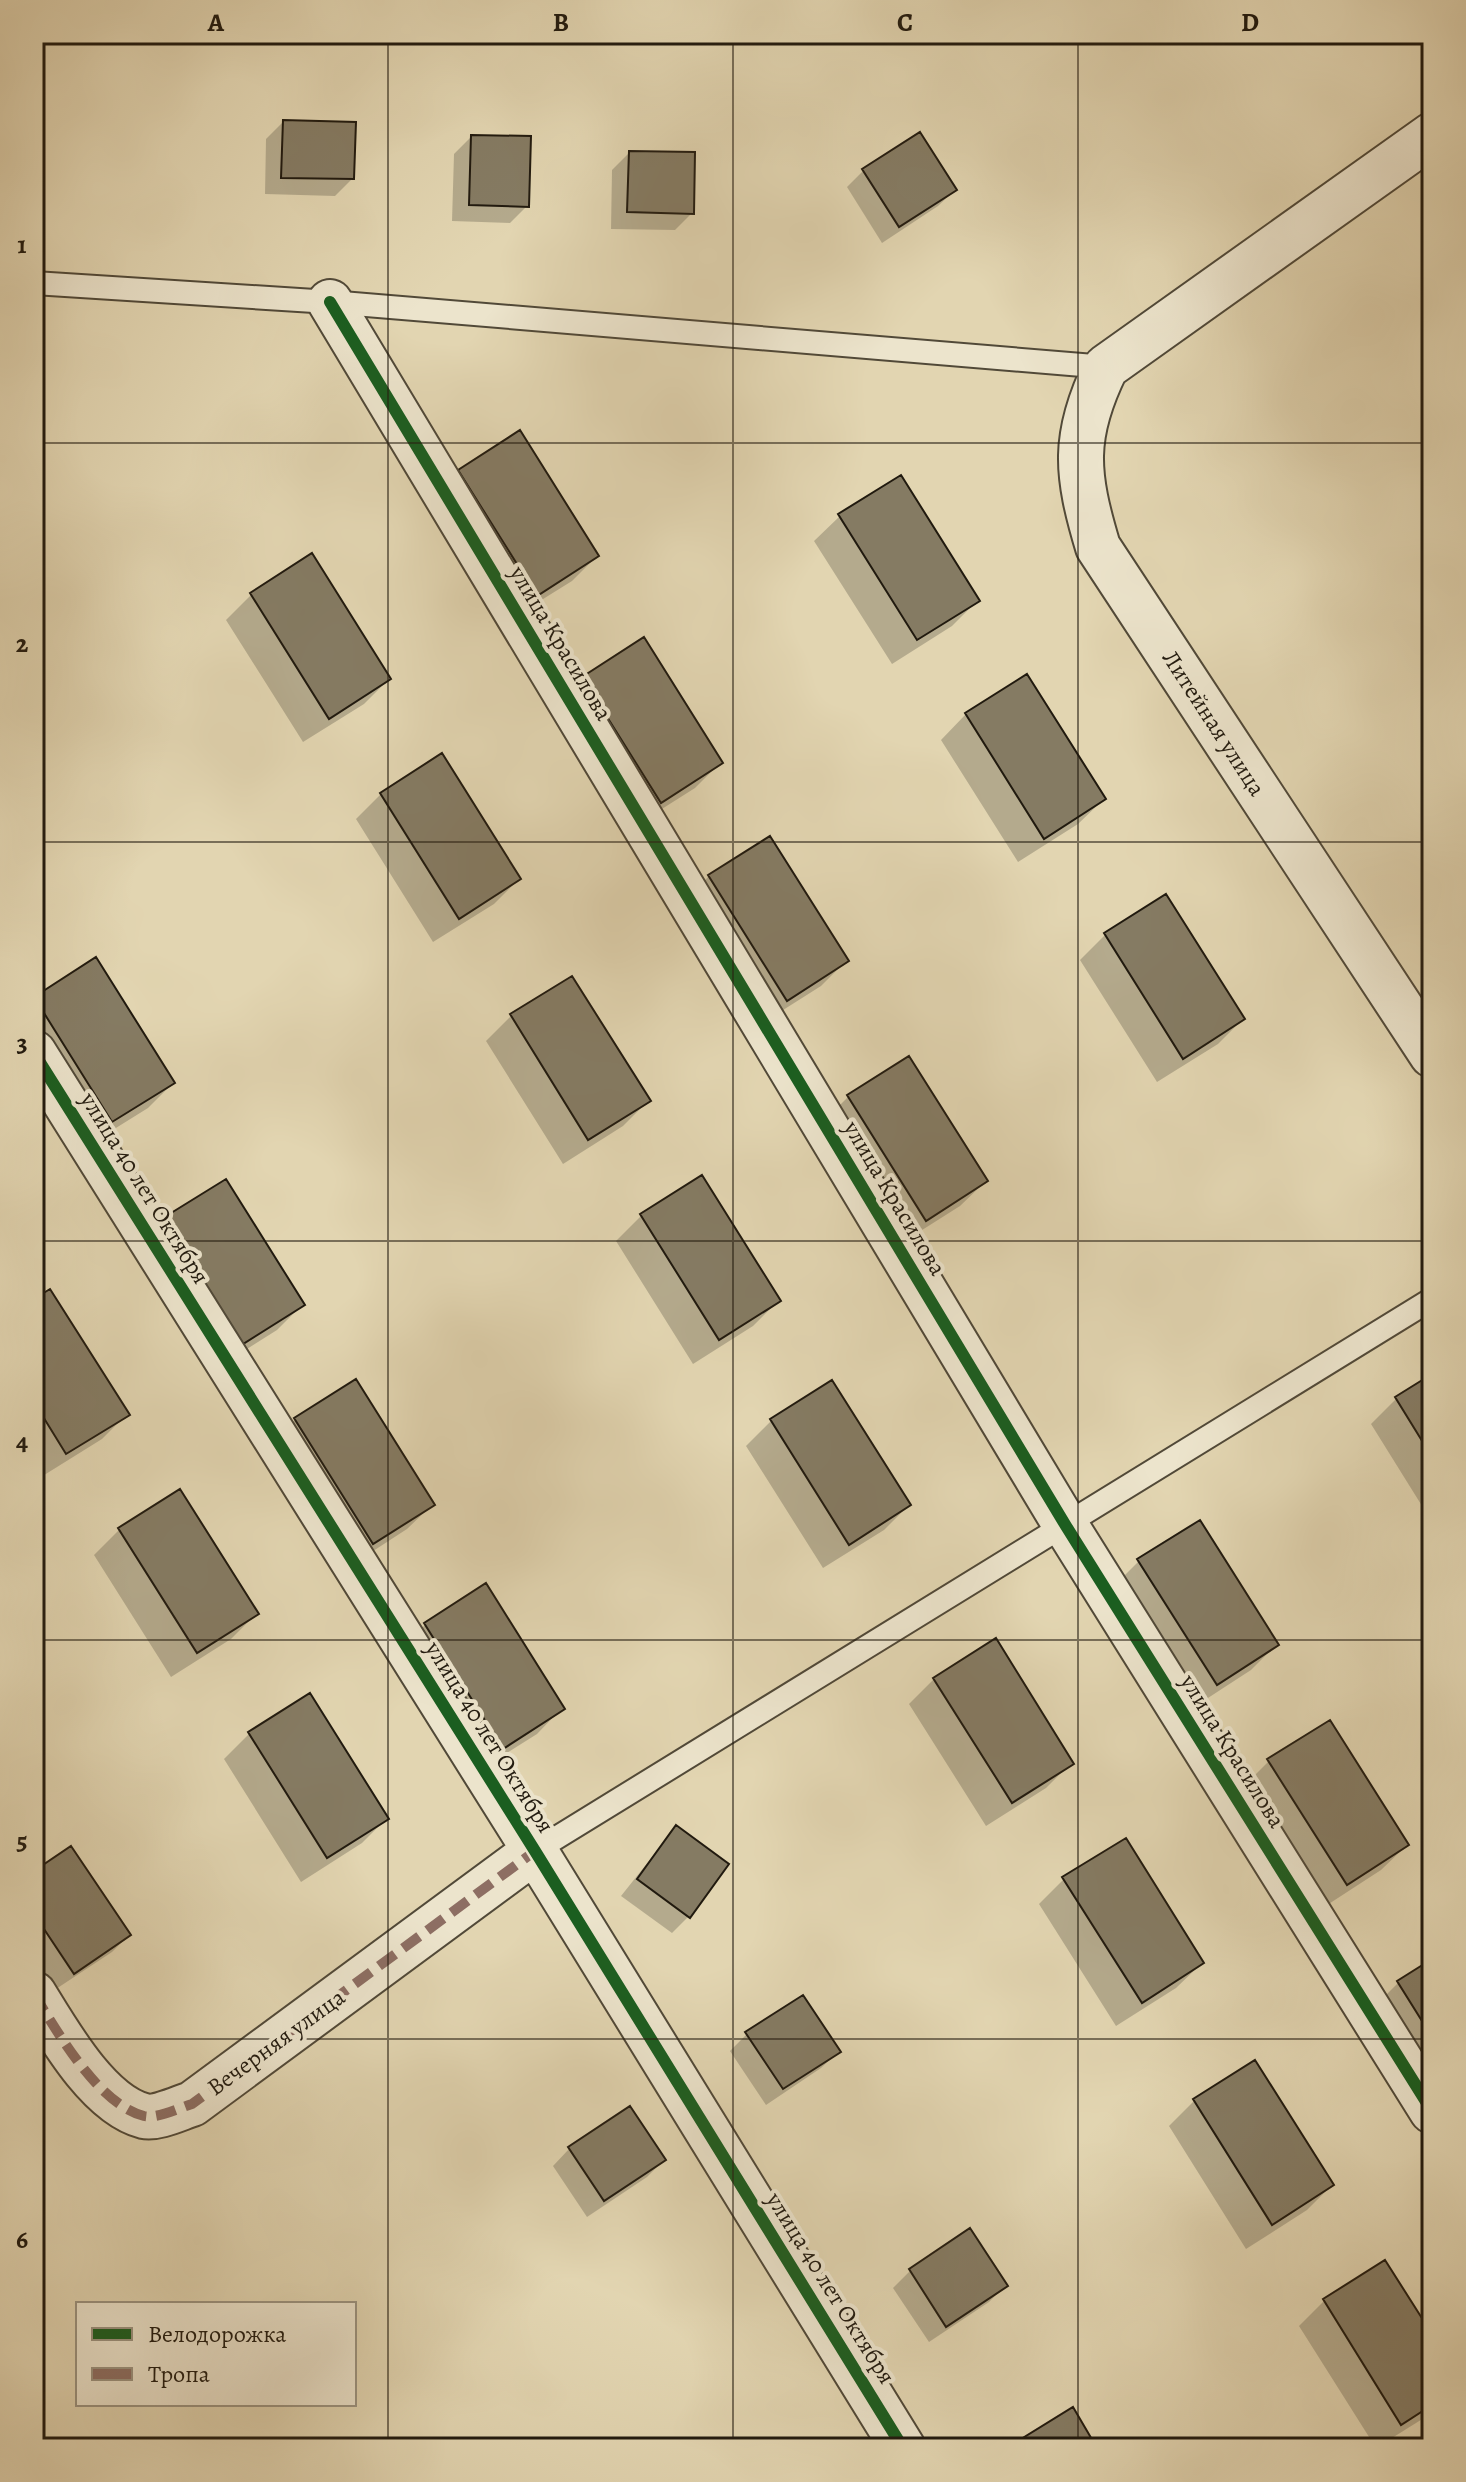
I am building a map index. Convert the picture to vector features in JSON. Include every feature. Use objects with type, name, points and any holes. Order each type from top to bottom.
[{"type":"street","points":[[1106,367],[1432,135]]},
{"type":"street","name":"улица Красилова","points":[[330,302],[1066,1526],[1432,2111]]},
{"type":"street","name":"Литейная улица","points":[[1106,367],[1087,405],[1080,450],[1084,499],[1098,547],[1432,1055]]},
{"type":"street","name":"улица 40 лет Октября","points":[[34,1053],[535,1851],[903,2448]]},
{"type":"street","name":"Вечерняя улица","points":[[41,2012],[114,2102],[147,2117],[192,2104],[535,1851]]},
{"type":"lane","points":[[34,283],[330,302],[1106,367]]},
{"type":"lane","points":[[535,1851],[1432,1299]]},
{"type":"building","points":[[283,120],[356,122],[354,179],[281,178]]},
{"type":"building","points":[[920,132],[957,190],[899,227],[862,169]]},
{"type":"building","points":[[471,135],[531,136],[529,207],[469,205]]},
{"type":"building","points":[[629,151],[695,152],[694,214],[627,212]]},
{"type":"building","points":[[520,430],[599,556],[537,596],[458,470]]},
{"type":"building","points":[[901,475],[980,601],[917,640],[838,514]]},
{"type":"building","points":[[312,553],[391,679],[329,719],[250,593]]},
{"type":"building","points":[[644,637],[723,763],[661,803],[582,677]]},
{"type":"building","points":[[1027,674],[1106,799],[1044,839],[965,713]]},
{"type":"building","points":[[442,753],[521,879],[459,919],[380,793]]},
{"type":"building","points":[[770,836],[849,961],[787,1001],[708,875]]},
{"type":"building","points":[[1166,894],[1245,1019],[1183,1059],[1104,933]]},
{"type":"building","points":[[96,957],[175,1083],[112,1122],[34,997]]},
{"type":"building","points":[[572,976],[651,1101],[588,1140],[510,1014]]},
{"type":"building","points":[[909,1056],[988,1181],[926,1221],[847,1095]]},
{"type":"building","points":[[702,1175],[781,1301],[719,1340],[640,1214]]},
{"type":"building","points":[[226,1179],[305,1305],[243,1344],[163,1218]]},
{"type":"building","points":[[50,1289],[130,1415],[66,1454],[34,1402],[34,1299]]},
{"type":"building","points":[[1432,1374],[1432,1457],[1395,1397]]},
{"type":"building","points":[[356,1379],[435,1505],[373,1544],[294,1418]]},
{"type":"building","points":[[832,1380],[911,1505],[849,1545],[770,1419]]},
{"type":"building","points":[[180,1489],[259,1614],[197,1653],[118,1528]]},
{"type":"building","points":[[1200,1520],[1279,1645],[1217,1685],[1137,1559]]},
{"type":"building","points":[[486,1583],[565,1709],[503,1749],[424,1623]]},
{"type":"building","points":[[996,1638],[1074,1764],[1012,1803],[933,1678]]},
{"type":"building","points":[[310,1693],[389,1819],[327,1858],[248,1732]]},
{"type":"building","points":[[1330,1720],[1409,1845],[1347,1885],[1267,1759]]},
{"type":"building","points":[[676,1825],[729,1864],[690,1918],[637,1879]]},
{"type":"building","points":[[1126,1838],[1204,1963],[1142,2003],[1062,1877]]},
{"type":"building","points":[[71,1846],[131,1935],[74,1974],[34,1914],[34,1871]]},
{"type":"building","points":[[1432,1959],[1432,2037],[1397,1981]]},
{"type":"building","points":[[803,1995],[841,2052],[783,2089],[745,2032]]},
{"type":"building","points":[[1255,2060],[1334,2185],[1272,2225],[1193,2099]]},
{"type":"building","points":[[630,2106],[666,2160],[604,2201],[568,2147]]},
{"type":"building","points":[[970,2228],[1008,2286],[946,2327],[909,2269]]},
{"type":"building","points":[[1385,2260],[1432,2334],[1432,2405],[1401,2425],[1323,2299]]},
{"type":"building","points":[[1073,2407],[1097,2448],[1015,2448],[1013,2444]]},
{"type":"marked path","points":[[34,1994],[95,2082],[127,2109],[149,2117],[161,2115],[192,2104],[535,1851]]},
{"type":"cycle path","points":[[330,302],[1066,1526],[1432,2111]]},
{"type":"cycle path","points":[[34,1053],[535,1851],[903,2448]]}]
